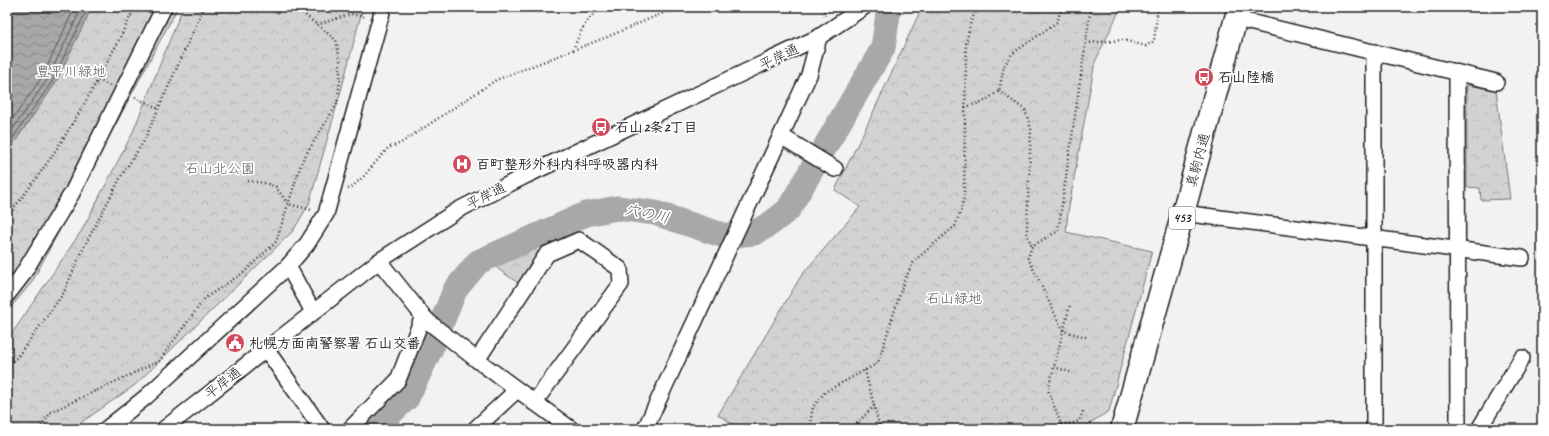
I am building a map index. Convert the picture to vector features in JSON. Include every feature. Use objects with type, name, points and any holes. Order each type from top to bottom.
[{"type":"highway","name":"真駒内通","points":[[1122,429],[1238,13]]},
{"type":"street","points":[[7,296],[21,277],[72,193],[164,7]]},
{"type":"street","name":"平岸通","points":[[164,429],[379,260],[465,206],[525,176],[819,38],[864,7]]},
{"type":"street","points":[[106,429],[146,397],[288,266],[307,244],[326,214],[330,195],[384,11]]},
{"type":"street","points":[[1238,13],[1374,52],[1496,82]]},
{"type":"street","points":[[645,429],[809,75],[819,38]]},
{"type":"street","points":[[1374,52],[1374,429]]},
{"type":"street","points":[[1457,72],[1458,429]]},
{"type":"street","points":[[781,136],[835,169]]},
{"type":"street","points":[[1183,213],[1522,258]]},
{"type":"street","points":[[477,360],[547,254],[579,240],[620,269],[621,284],[534,403]]},
{"type":"street","points":[[379,260],[427,320],[450,340],[571,429]]},
{"type":"street","points":[[288,266],[313,312]]},
{"type":"street","points":[[350,429],[398,380],[427,320]]},
{"type":"street","points":[[266,349],[322,429]]},
{"type":"street","points":[[1479,429],[1522,358]]},
{"type":"street","points":[[475,429],[517,390]]},
{"type":"path","points":[[7,216],[64,137],[98,80],[135,7]]},
{"type":"path","points":[[7,367],[18,356],[63,294],[84,247],[122,175],[144,141],[204,7]]},
{"type":"path","points":[[39,429],[50,412],[159,361],[205,298],[243,273],[276,242],[302,161],[337,104],[340,59],[336,40],[295,7]]},
{"type":"path","points":[[348,7],[351,14]]},
{"type":"path","points":[[573,50],[586,21],[602,7]]},
{"type":"path","points":[[330,195],[352,187],[388,148],[407,139],[496,80],[677,7]]},
{"type":"path","points":[[823,7],[825,17]]},
{"type":"path","points":[[809,429],[813,407],[825,392],[878,363],[904,281],[914,261],[955,226],[964,197],[966,44],[971,21],[978,7]]},
{"type":"path","points":[[965,107],[983,102],[999,90],[1004,66],[1012,54],[1057,22],[1062,7]]},
{"type":"path","points":[[1086,337],[1063,331],[1028,258],[1032,246],[1058,231],[1091,7]]},
{"type":"path","points":[[1086,43],[1123,40],[1146,46],[1154,41],[1158,7]]},
{"type":"path","points":[[317,25],[351,14],[384,11]]},
{"type":"path","points":[[999,90],[1026,110],[1031,129],[1027,235],[1032,246]]},
{"type":"path","points":[[248,181],[265,183],[276,188],[288,204],[326,214]]},
{"type":"path","points":[[1061,424],[1048,390],[1070,305]]},
{"type":"path","points":[[1054,367],[1073,373]]},
{"type":"path","points":[[865,370],[880,429]]},
{"type":"path","points":[[864,429],[855,425],[874,406]]},
{"type":"path","points":[[1061,424],[1074,424],[1079,421],[1084,409]]},
{"type":"path","points":[[1058,429],[1061,424]]},
{"type":"green space","name":"豊平川緑地","points":[[7,7],[178,7],[32,282],[7,312]]},
{"type":"green space","name":"石山北公園","points":[[183,7],[363,7],[309,204],[293,231],[135,385],[72,429],[7,429],[7,341],[82,230],[132,134]]},
{"type":"green space","name":"石山緑地","points":[[922,7],[1121,7],[1095,62],[1068,212],[1066,232],[1152,251],[1109,411],[1081,429],[741,429],[718,415],[801,276],[860,207],[835,190]]},
{"type":"green space","points":[[1467,85],[1496,90],[1510,199],[1481,200],[1480,188],[1467,187]]},
{"type":"green space","points":[[533,248],[539,253],[518,283],[494,266]]},
{"type":"water","points":[[11,7],[92,7],[55,84],[7,153],[7,14]]},
{"type":"waterway","name":"穴の川","points":[[374,429],[407,398],[432,346],[455,290],[478,262],[586,214],[617,208],[655,213],[725,236],[754,233],[770,224],[788,210],[883,48],[889,7]]},
{"type":"place","name":"石山陸橋","points":[[1204,77]]},
{"type":"place","name":"石山2条2丁目","points":[[601,127]]},
{"type":"place","name":"百町整形外科内科呼吸器内科","points":[[462,164]]},
{"type":"place","name":"札幌方面南警察署 石山交番","points":[[235,343]]}]
